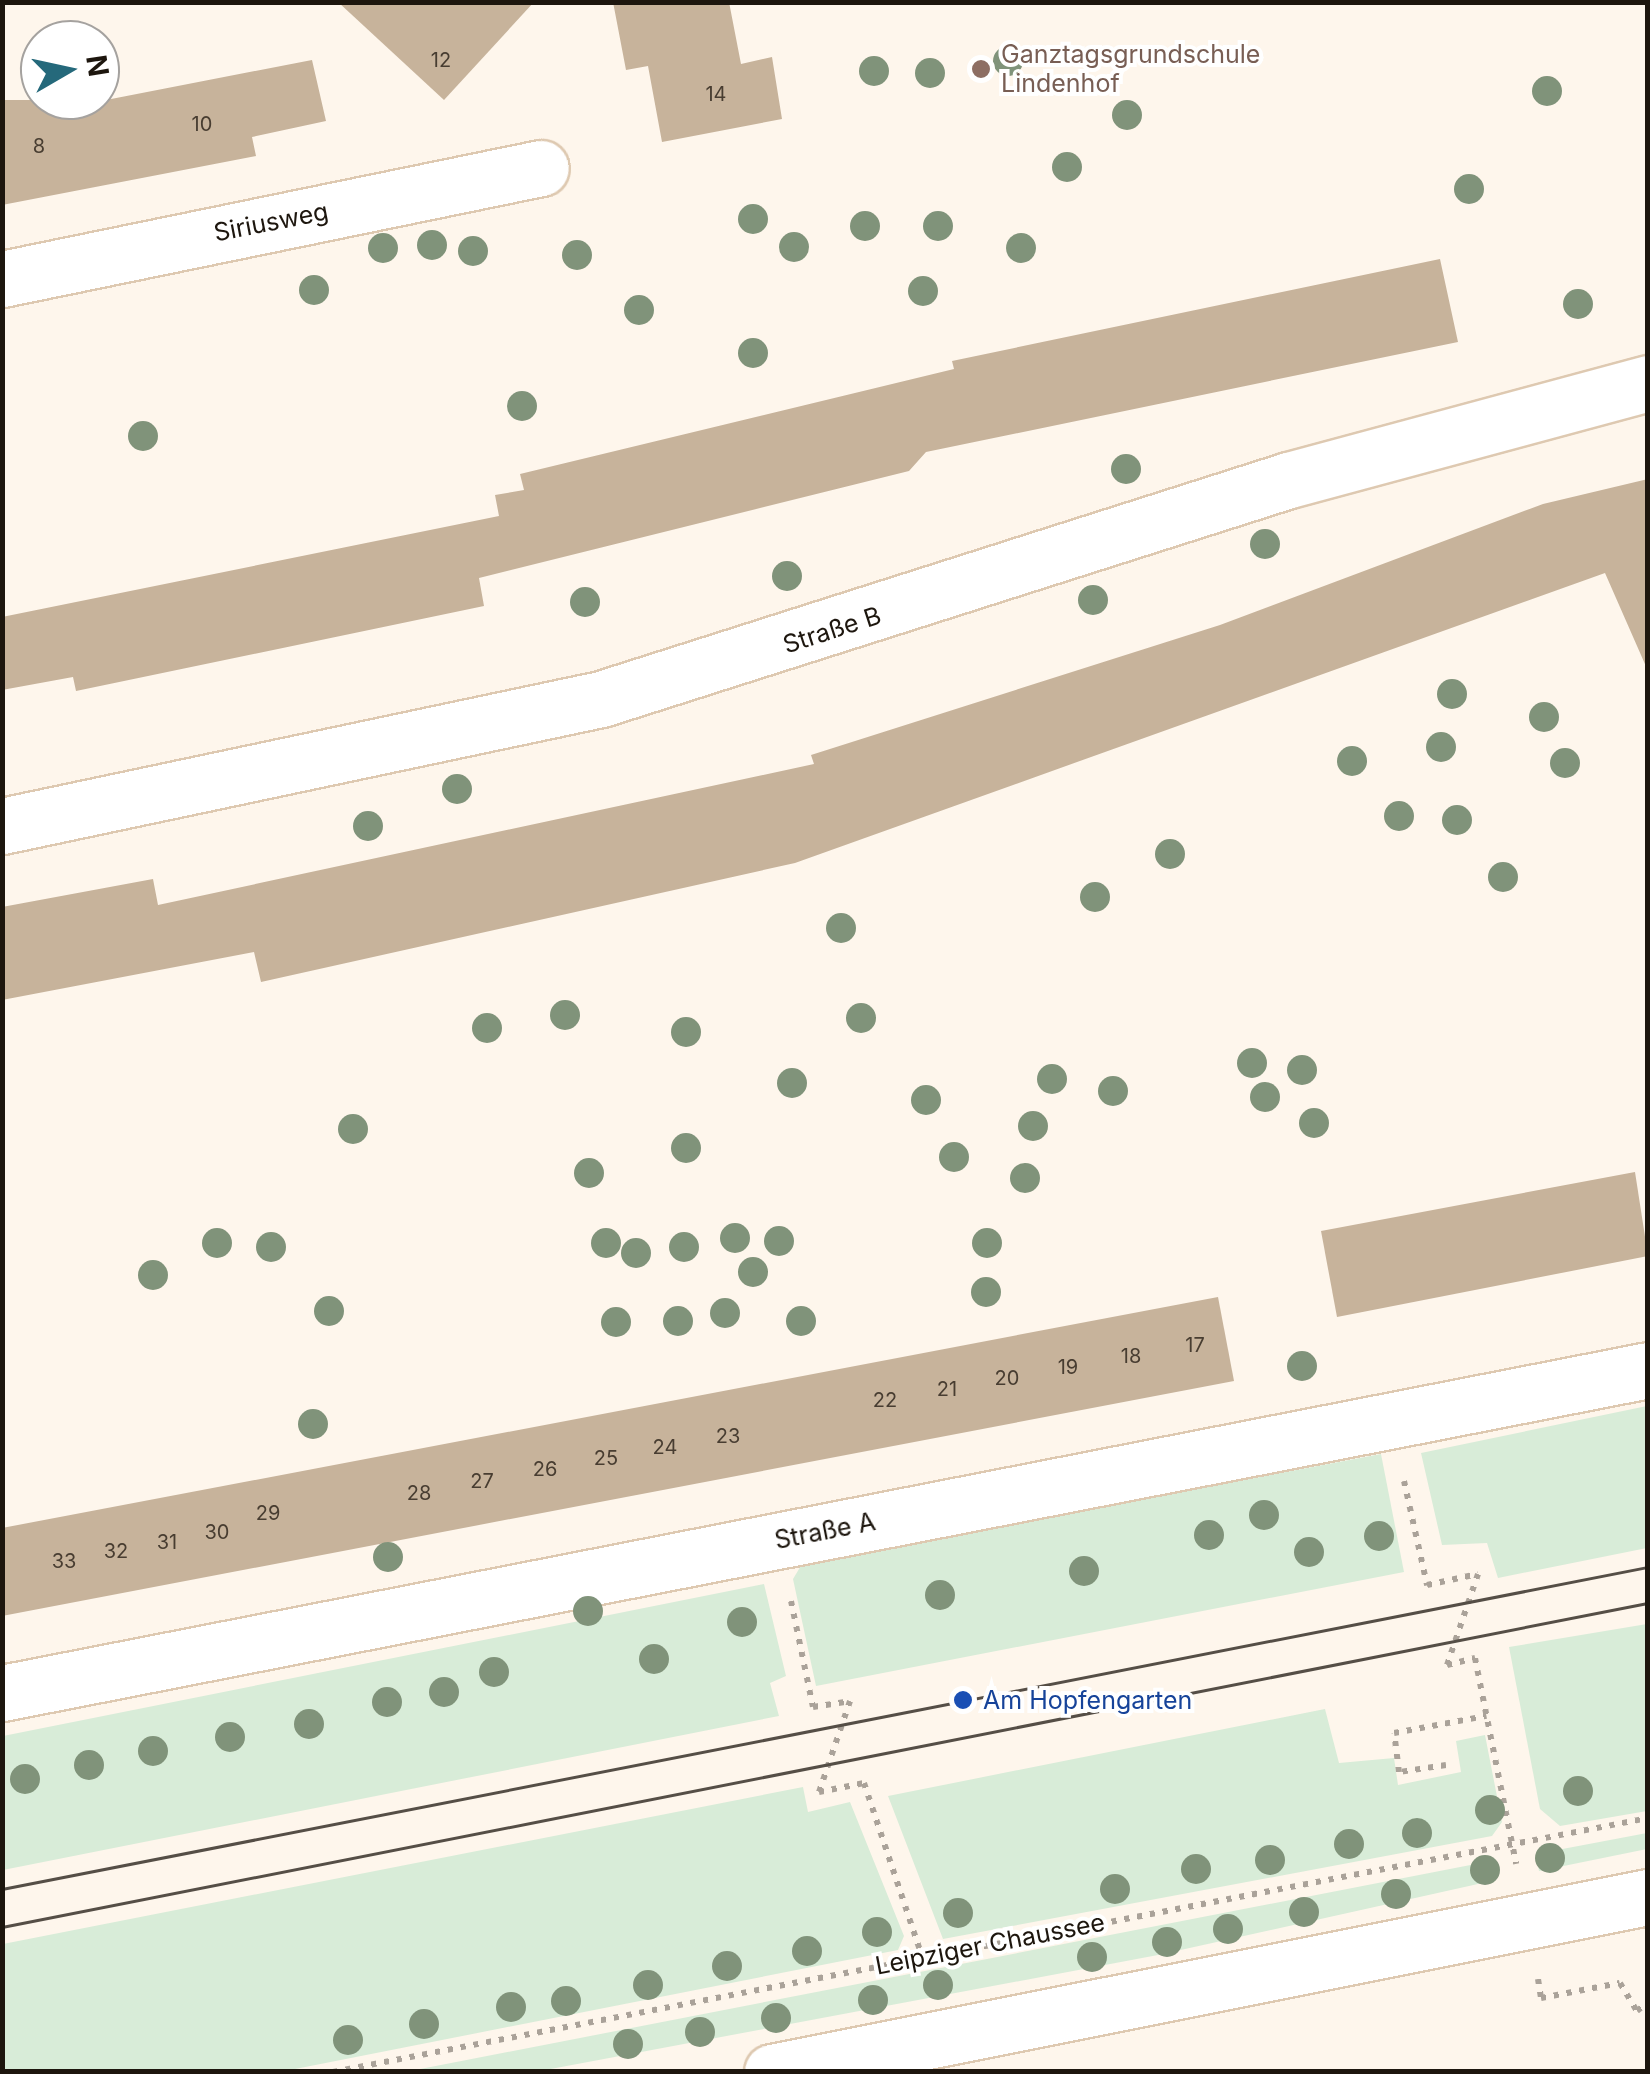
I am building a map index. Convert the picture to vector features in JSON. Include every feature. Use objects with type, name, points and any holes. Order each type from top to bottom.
[{"type":"street","name":"Siriusweg","points":[[2,279],[541,168]]},
{"type":"street","name":"Straße B","points":[[2,826],[601,699],[1289,480],[1648,383]]},
{"type":"street","name":"Straße A","points":[[2,1693],[1648,1370]]},
{"type":"street","points":[[772,2072],[1648,1897]]},
{"type":"path","points":[[1390,1421],[1427,1585],[1478,1574],[1447,1664],[1475,1658],[1513,1844]]},
{"type":"path","points":[[778,1540],[813,1707],[850,1701],[819,1792],[864,1783],[922,1956]]},
{"type":"path","points":[[1446,1765],[1399,1772],[1394,1733],[1486,1716]]},
{"type":"path","name":"Leipziger Chaussee","points":[[333,2072],[1648,1818]]},
{"type":"path","points":[[1536,1972],[1542,1998],[1620,1983],[1637,2010],[1648,2002]]},
{"type":"green space","points":[[1647,1406],[1647,1548],[1498,1578],[1487,1543],[1442,1545],[1421,1453]]},
{"type":"green space","points":[[1381,1454],[1404,1572],[816,1686],[793,1579],[802,1564]]},
{"type":"green space","points":[[764,1584],[786,1676],[770,1683],[779,1716],[3,1870],[3,1736]]},
{"type":"green space","points":[[1647,1624],[1647,1811],[1560,1826],[1540,1809],[1509,1647]]},
{"type":"green space","points":[[1325,1709],[1339,1763],[1394,1758],[1398,1785],[1461,1772],[1456,1741],[1485,1735],[1502,1822],[1492,1836],[943,1939],[888,1796]]},
{"type":"green space","points":[[803,1787],[808,1812],[850,1802],[904,1936],[898,1950],[285,2071],[3,2071],[3,1944]]},
{"type":"green space","points":[[1647,1833],[1647,1849],[1539,1871],[1536,1854]]},
{"type":"green space","points":[[1491,1861],[1496,1880],[1158,1955],[540,2071],[410,2071]]},
{"type":"building","points":[[338,2],[534,2],[444,100]]},
{"type":"building","points":[[613,2],[729,2],[741,64],[772,57],[782,119],[662,142],[648,66],[626,70]]},
{"type":"building","points":[[312,60],[326,121],[252,137],[256,156],[2,205],[2,100],[20,100],[20,120],[120,120],[120,97]]},
{"type":"building","points":[[1440,259],[1458,342],[926,452],[909,471],[479,578],[484,606],[76,691],[73,677],[2,690],[2,617],[499,516],[495,495],[524,490],[520,474],[954,369],[952,361]]},
{"type":"building","points":[[1648,479],[1648,671],[1605,573],[795,863],[261,982],[254,952],[2,1000],[2,907],[153,879],[158,905],[814,764],[811,755],[1220,625],[1543,504]]},
{"type":"building","points":[[1635,1172],[1648,1256],[1337,1317],[1321,1231]]},
{"type":"building","points":[[1218,1297],[1234,1381],[2,1616],[2,1528]]},
{"type":"tram line","points":[[2,1889],[1648,1567]]},
{"type":"tram line","points":[[2,1927],[1648,1603]]},
{"type":"place","name":"Ganztagsgrundschule Lindenhof","points":[[981,69]]},
{"type":"place","name":"Am Hopfengarten","points":[[963,1700]]}]
